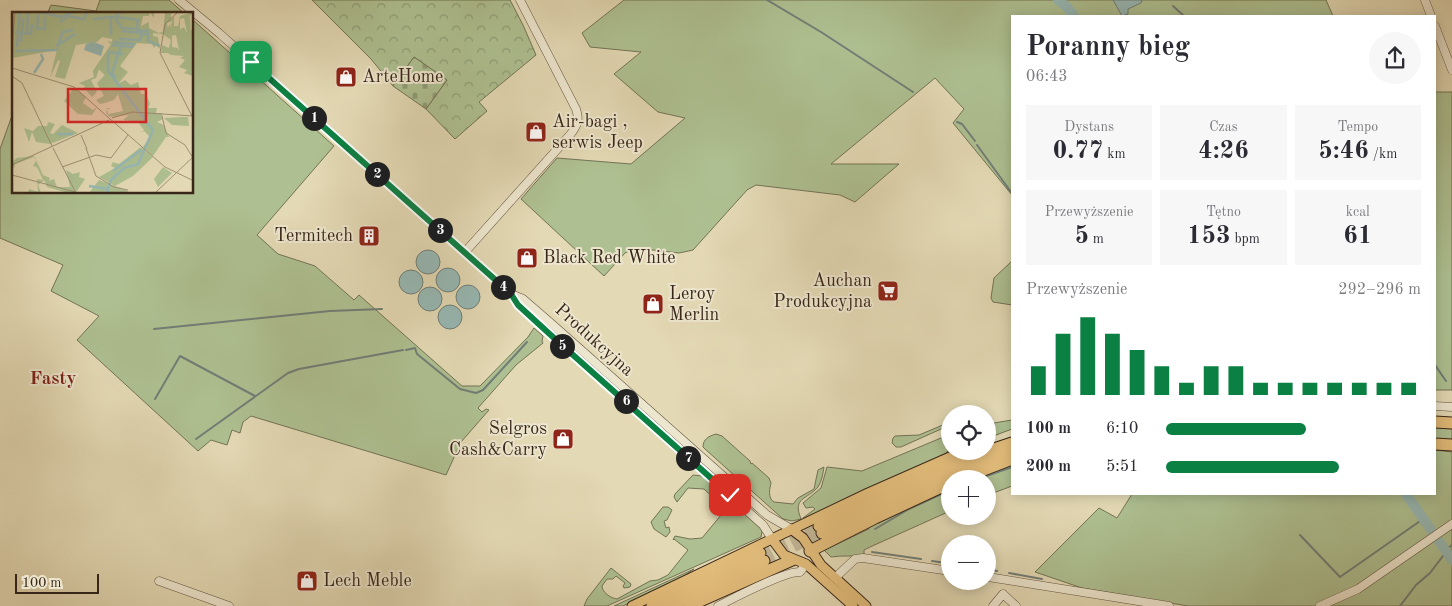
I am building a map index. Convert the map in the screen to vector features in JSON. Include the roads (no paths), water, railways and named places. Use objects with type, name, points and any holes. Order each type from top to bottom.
[{"type":"highway","points":[[1436,422],[1452,423]]},
{"type":"highway","points":[[996,440],[1011,435]]},
{"type":"highway","points":[[996,448],[1011,443]]},
{"type":"highway","points":[[1436,444],[1452,445]]},
{"type":"highway","points":[[996,456],[1011,451]]},
{"type":"highway","points":[[964,460],[934,472],[820,529],[986,460]]},
{"type":"highway","points":[[985,470],[1011,460]]},
{"type":"highway","points":[[810,551],[941,487]]},
{"type":"highway","points":[[652,606],[762,557],[670,606]]},
{"type":"highway","points":[[688,606],[792,560]]},
{"type":"main road","points":[[632,606],[791,529],[943,460]]},
{"type":"main road","points":[[791,529],[803,538],[821,565],[866,606]]},
{"type":"main road","points":[[772,539],[784,555],[792,560],[806,564],[854,606]]},
{"type":"main road","points":[[792,560],[810,551]]},
{"type":"street","name":"Produkcyjna","points":[[179,0],[194,12]]},
{"type":"street","points":[[465,252],[570,135],[579,120],[576,110],[520,0]]},
{"type":"street","points":[[1425,0],[1431,15]]},
{"type":"street","name":"Produkcyjna","points":[[194,12],[465,252],[511,294],[518,305],[554,338],[763,525],[772,539]]},
{"type":"street","points":[[1436,29],[1452,70]]},
{"type":"street","name":"Produkcyjna","points":[[511,294],[523,299],[760,509],[779,524],[791,529]]},
{"type":"street","points":[[554,338],[560,332]]},
{"type":"street","points":[[1436,406],[1452,407]]},
{"type":"street","points":[[1320,606],[1358,589],[1449,526]]},
{"type":"street","points":[[835,578],[847,565],[858,558],[941,570]]},
{"type":"street","points":[[718,606],[736,596],[792,572],[800,572],[806,564]]},
{"type":"street","points":[[996,579],[1169,606]]},
{"type":"street","points":[[159,581],[229,606]]},
{"type":"street","points":[[993,606],[1003,594],[1007,581]]},
{"type":"street","points":[[1003,594],[1016,606]]},
{"type":"water","points":[[1113,0],[1142,0],[1141,3],[1128,9],[1128,14],[1121,15]]},
{"type":"water","points":[[428,250],[436,254],[440,262],[436,270],[428,274],[420,270],[416,262],[420,254]]},
{"type":"water","points":[[448,268],[456,272],[460,280],[456,288],[448,292],[440,288],[436,280],[440,272]]},
{"type":"water","points":[[411,270],[419,274],[423,282],[419,290],[411,294],[403,290],[399,282],[403,274]]},
{"type":"water","points":[[468,285],[476,289],[480,297],[476,305],[468,309],[460,305],[456,297],[460,289]]},
{"type":"water","points":[[430,287],[438,291],[442,299],[438,307],[430,311],[422,307],[418,299],[422,291]]},
{"type":"water","points":[[450,305],[458,309],[462,317],[458,325],[450,329],[442,325],[438,317],[442,309]]},
{"type":"waterway","points":[[767,0],[821,32],[913,92]]},
{"type":"waterway","points":[[1058,0],[1073,15]]},
{"type":"waterway","points":[[1173,6],[1183,15]]},
{"type":"waterway","points":[[957,122],[962,124],[975,141]]},
{"type":"waterway","points":[[977,145],[1011,192]]},
{"type":"waterway","points":[[154,329],[330,311],[382,309]]},
{"type":"waterway","points":[[406,350],[415,348],[417,354],[460,389],[476,393],[483,390],[527,342]]},
{"type":"waterway","points":[[196,439],[288,373],[299,369],[403,350]]},
{"type":"waterway","points":[[155,399],[180,356],[255,396]]},
{"type":"waterway","points":[[1436,366],[1446,381]]},
{"type":"waterway","points":[[996,473],[1011,467]]},
{"type":"waterway","points":[[875,529],[909,509],[941,494]]},
{"type":"waterway","points":[[1407,495],[1452,560]]},
{"type":"waterway","points":[[1300,535],[1340,577],[1423,519]]},
{"type":"waterway","points":[[1445,550],[1452,545]]},
{"type":"waterway","points":[[872,552],[921,559]]},
{"type":"waterway","points":[[1400,606],[1446,552]]},
{"type":"waterway","points":[[932,561],[941,562]]},
{"type":"waterway","points":[[1009,573],[1042,579]]},
{"type":"tunnel","points":[[760,553],[819,526]]},
{"type":"tunnel","points":[[764,561],[822,533]]},
{"type":"place","name":"ArteHome","points":[[346,77]]},
{"type":"place","name":"Air-bagi , serwis Jeep","points":[[536,132]]},
{"type":"place","name":"Termitech","points":[[369,236]]},
{"type":"place","name":"Black Red White","points":[[527,258]]},
{"type":"place","name":"Auchan Produkcyjna","points":[[888,291]]},
{"type":"place","name":"Leroy Merlin","points":[[653,304]]},
{"type":"place","name":"Selgros Cash&Carry","points":[[563,439]]},
{"type":"place","name":"Lech Meble","points":[[307,581]]},
{"type":"district","name":"Fasty","points":[[53,379]]}]
